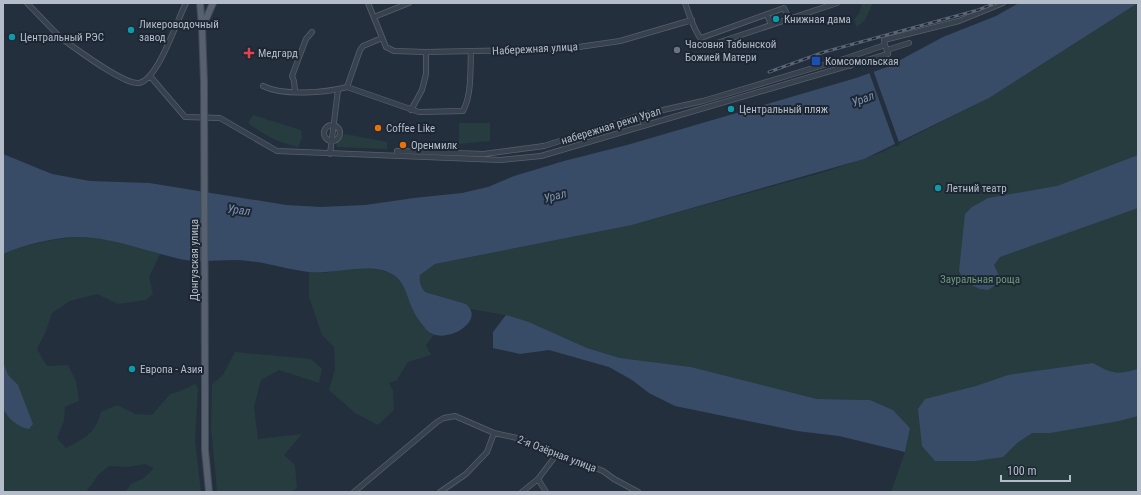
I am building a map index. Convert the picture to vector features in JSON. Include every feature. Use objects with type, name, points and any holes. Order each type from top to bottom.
[{"type":"main road","name":"Донгузская улица","points":[[200,3],[204,82],[205,450],[208,492]]},
{"type":"main road","points":[[202,27],[213,3]]},
{"type":"street","points":[[27,3],[57,34],[91,60],[121,78],[137,83],[150,76],[171,37],[186,3]]},
{"type":"street","points":[[347,87],[360,50],[363,46],[382,38],[368,3]]},
{"type":"street","points":[[374,17],[409,3]]},
{"type":"street","points":[[685,3],[704,44],[708,46],[712,46],[837,3]]},
{"type":"street","name":"набережная реки Урал","points":[[150,76],[185,117],[220,118],[277,151],[518,160],[546,154],[603,138],[888,54],[884,40],[959,21],[1003,3]]},
{"type":"street","points":[[701,38],[784,8],[789,19]]},
{"type":"street","points":[[767,14],[771,25]]},
{"type":"street","name":"Набережная улица","points":[[382,38],[386,47],[394,51],[471,52],[564,49],[620,41],[692,20]]},
{"type":"street","points":[[740,24],[744,34]]},
{"type":"street","points":[[728,28],[731,39]]},
{"type":"street","points":[[295,92],[292,76],[306,39],[312,32]]},
{"type":"street","name":"набережная реки Урал","points":[[397,156],[397,151],[484,154],[544,146],[601,129],[640,115],[726,94],[847,58],[909,43]]},
{"type":"street","points":[[411,110],[422,90],[426,74],[426,52]]},
{"type":"street","points":[[263,86],[277,91],[295,92],[338,90],[347,87],[411,110],[426,112],[463,111],[466,106],[470,80],[471,52]]},
{"type":"street","points":[[847,58],[850,66]]},
{"type":"street","points":[[819,66],[821,74]]},
{"type":"street","points":[[760,84],[763,90]]},
{"type":"street","points":[[330,154],[338,90]]},
{"type":"street","points":[[726,94],[728,101]]},
{"type":"street","points":[[667,109],[670,118]]},
{"type":"street","points":[[640,115],[644,126]]},
{"type":"street","points":[[326,126],[333,126],[339,131],[340,138],[334,142],[326,138],[323,132],[326,126]]},
{"type":"street","points":[[601,129],[603,138]]},
{"type":"street","points":[[573,138],[575,146]]},
{"type":"street","points":[[544,146],[546,154]]},
{"type":"street","name":"2-я Озёрная улица","points":[[354,492],[437,422],[444,418],[455,416],[494,433],[517,438],[603,471],[614,479],[638,492]]},
{"type":"street","points":[[440,492],[466,474],[488,452],[494,433]]},
{"type":"street","points":[[522,492],[538,479],[557,454]]},
{"type":"street","points":[[538,479],[546,492]]},
{"type":"green space","points":[[862,3],[873,3],[865,20],[857,27],[854,19],[859,14]]},
{"type":"green space","name":"Зауральная роща","points":[[1138,3],[1138,492],[891,492],[905,452],[910,428],[893,410],[870,400],[817,399],[691,367],[620,358],[587,348],[529,322],[505,315],[471,309],[466,304],[425,292],[421,287],[419,281],[420,275],[435,264],[632,225],[828,171],[880,153],[989,98]]},
{"type":"green space","points":[[253,115],[301,130],[302,138],[298,147],[272,138],[248,123]]},
{"type":"green space","points":[[459,123],[490,123],[490,141],[459,144]]},
{"type":"green space","points":[[345,134],[387,142],[387,149],[337,147],[336,142]]},
{"type":"green space","points":[[76,237],[104,239],[161,252],[149,277],[153,294],[146,300],[118,304],[97,294],[70,301],[52,313],[46,331],[37,349],[47,366],[68,365],[76,381],[79,401],[65,407],[64,421],[57,438],[66,448],[79,441],[96,426],[101,412],[117,405],[135,414],[152,415],[170,394],[195,384],[198,389],[195,440],[201,492],[125,492],[131,484],[144,478],[154,468],[145,464],[128,467],[109,466],[99,474],[86,492],[3,492],[3,254],[39,243]]},
{"type":"green space","points":[[357,268],[382,270],[396,277],[406,290],[420,322],[434,335],[426,345],[431,355],[408,362],[397,380],[389,383],[393,391],[394,410],[378,425],[355,413],[329,390],[335,369],[334,347],[322,335],[309,297],[309,272],[323,273]]},
{"type":"green space","points":[[235,352],[311,359],[322,369],[319,383],[279,370],[261,380],[254,407],[258,439],[302,434],[284,455],[295,465],[297,488],[291,492],[217,492],[211,427],[212,384],[223,375]]},
{"type":"water","name":"Урал","points":[[1019,3],[1138,3],[989,98],[864,159],[632,225],[435,264],[420,275],[420,284],[423,290],[425,292],[466,304],[471,311],[471,318],[467,325],[459,331],[450,334],[441,336],[432,334],[425,328],[419,321],[412,308],[401,282],[395,276],[386,271],[376,269],[365,268],[330,272],[309,272],[240,260],[189,260],[167,256],[103,239],[76,237],[39,242],[3,254],[3,154],[52,174],[90,181],[149,183],[286,205],[321,207],[365,205],[462,193],[488,187],[514,176],[564,161],[627,145],[856,78],[887,67],[943,37],[996,16]]},
{"type":"water","points":[[1138,155],[1138,208],[1000,257],[994,265],[1000,278],[999,283],[988,290],[980,289],[965,282],[959,271],[965,214],[972,207],[988,198],[1057,186]]},
{"type":"water","points":[[506,315],[529,322],[587,348],[620,358],[691,367],[817,399],[870,400],[893,410],[910,428],[905,452],[839,436],[797,431],[675,406],[649,393],[632,380],[609,367],[549,350],[520,354],[493,348],[493,332]]},
{"type":"water","points":[[3,362],[8,375],[18,385],[33,424],[29,429],[14,422],[3,408]]},
{"type":"water","points":[[1093,363],[1110,371],[1120,373],[1138,369],[1138,416],[1119,421],[1050,433],[1032,433],[1017,443],[1003,457],[975,461],[935,461],[922,446],[918,409],[925,399],[976,386],[1008,375]]},
{"type":"pier","points":[[873,70],[900,145],[896,147],[869,72]]},
{"type":"railway","points":[[769,72],[824,52],[978,10],[996,3]]},
{"type":"place","name":"Книжная дама","points":[[776,19]]},
{"type":"place","name":"Ликероводочный завод","points":[[131,30]]},
{"type":"place","name":"Центральный РЭС","points":[[12,37]]},
{"type":"place","name":"Часовня Табынской Божией Матери","points":[[677,50]]},
{"type":"place","name":"Медгард","points":[[249,53]]},
{"type":"place","name":"Комсомольская","points":[[816,61]]},
{"type":"place","name":"Центральный пляж","points":[[731,109]]},
{"type":"place","name":"Coffee Like","points":[[378,128]]},
{"type":"place","name":"Оренмилк","points":[[403,145]]},
{"type":"place","name":"Летний театр","points":[[938,188]]},
{"type":"place","name":"Европа - Азия","points":[[132,369]]}]
